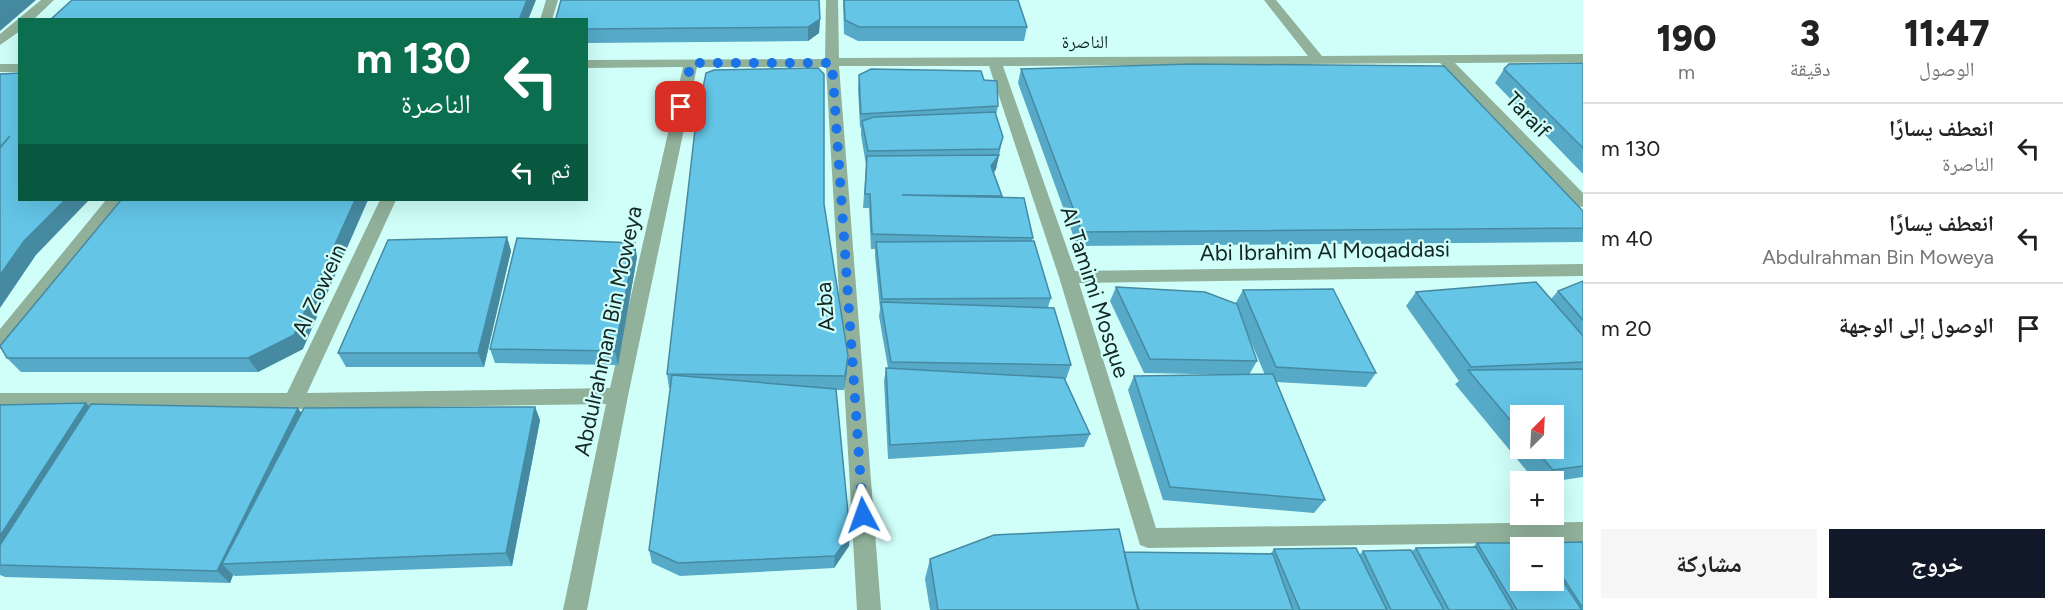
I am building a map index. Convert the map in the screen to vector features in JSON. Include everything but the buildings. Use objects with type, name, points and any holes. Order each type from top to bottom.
[{"type":"street","points":[[27,18],[48,0]]},
{"type":"street","points":[[547,18],[552,0]]},
{"type":"street","name":"Azba","points":[[832,0],[832,63],[869,610]]},
{"type":"street","points":[[1270,0],[1318,59]]},
{"type":"street","points":[[0,40],[18,26]]},
{"type":"street","name":"Taraif","points":[[1443,58],[1583,202]]},
{"type":"street","name":"الناصرة","points":[[588,64],[1583,58]]},
{"type":"street","name":"Al Tamimi Mosque","points":[[994,60],[1068,277],[1148,538],[1583,532]]},
{"type":"street","name":"Abdulrahman Bin Moweya","points":[[575,610],[618,396],[691,63]]},
{"type":"street","points":[[0,68],[18,69]]},
{"type":"street","points":[[0,342],[113,201]]},
{"type":"street","name":"Al Zowein","points":[[293,401],[388,201]]},
{"type":"street","name":"Abi Ibrahim Al Moqaddasi","points":[[1068,277],[1583,270]]},
{"type":"street","points":[[0,401],[293,401],[618,396]]},
{"type":"route","points":[[681,107],[691,63],[832,63],[863,515]]}]
